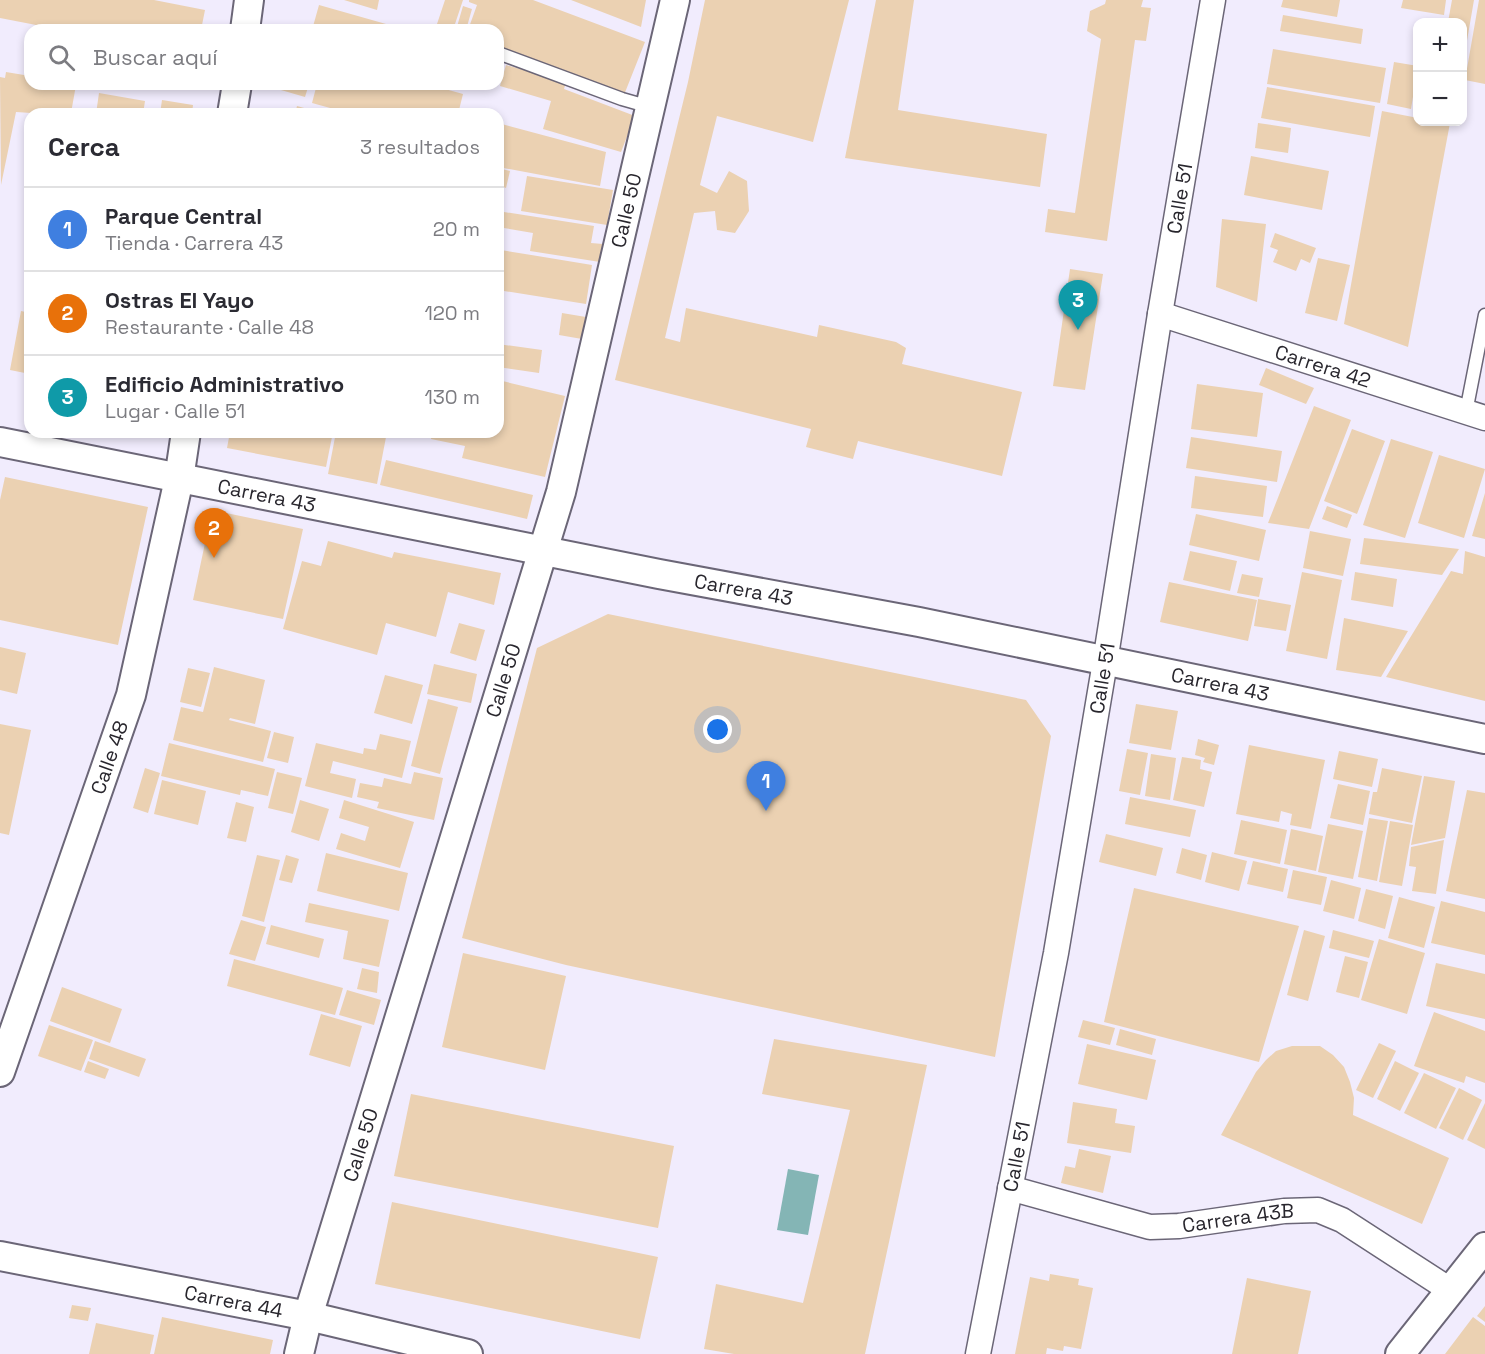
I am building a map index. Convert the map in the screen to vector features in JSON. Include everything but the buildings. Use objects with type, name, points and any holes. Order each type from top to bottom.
[{"type":"street","points":[[246,24],[249,0]]},
{"type":"street","name":"Calle 50","points":[[299,1354],[308,1316],[561,492],[675,0]]},
{"type":"street","name":"Calle 51","points":[[978,1354],[1056,953],[1213,0]]},
{"type":"street","points":[[233,108],[236,90]]},
{"type":"street","name":"Carrera 42","points":[[1160,314],[1476,415]]},
{"type":"street","name":"Calle 48","points":[[0,1072],[131,695],[179,479],[185,438]]},
{"type":"street","name":"Carrera 43","points":[[0,442],[544,551],[919,622],[1485,739]]},
{"type":"street","name":"Carrera 43B","points":[[1010,1188],[1150,1227],[1179,1226],[1284,1211],[1318,1210],[1342,1220],[1450,1290]]},
{"type":"street","points":[[1400,1354],[1485,1247]]},
{"type":"street","name":"Carrera 44","points":[[0,1256],[308,1316],[468,1354]]},
{"type":"lane","points":[[504,55],[622,99],[650,107]]},
{"type":"lane","points":[[1476,415],[1485,315]]},
{"type":"shaded area","points":[[788,1169],[819,1175],[808,1235],[777,1230]]},
{"type":"place","name":"Edificio Administrativo","points":[[1078,330]]},
{"type":"place","name":"Ostras El Yayo","points":[[214,558]]},
{"type":"place","name":"Parque Central","points":[[766,811]]}]
